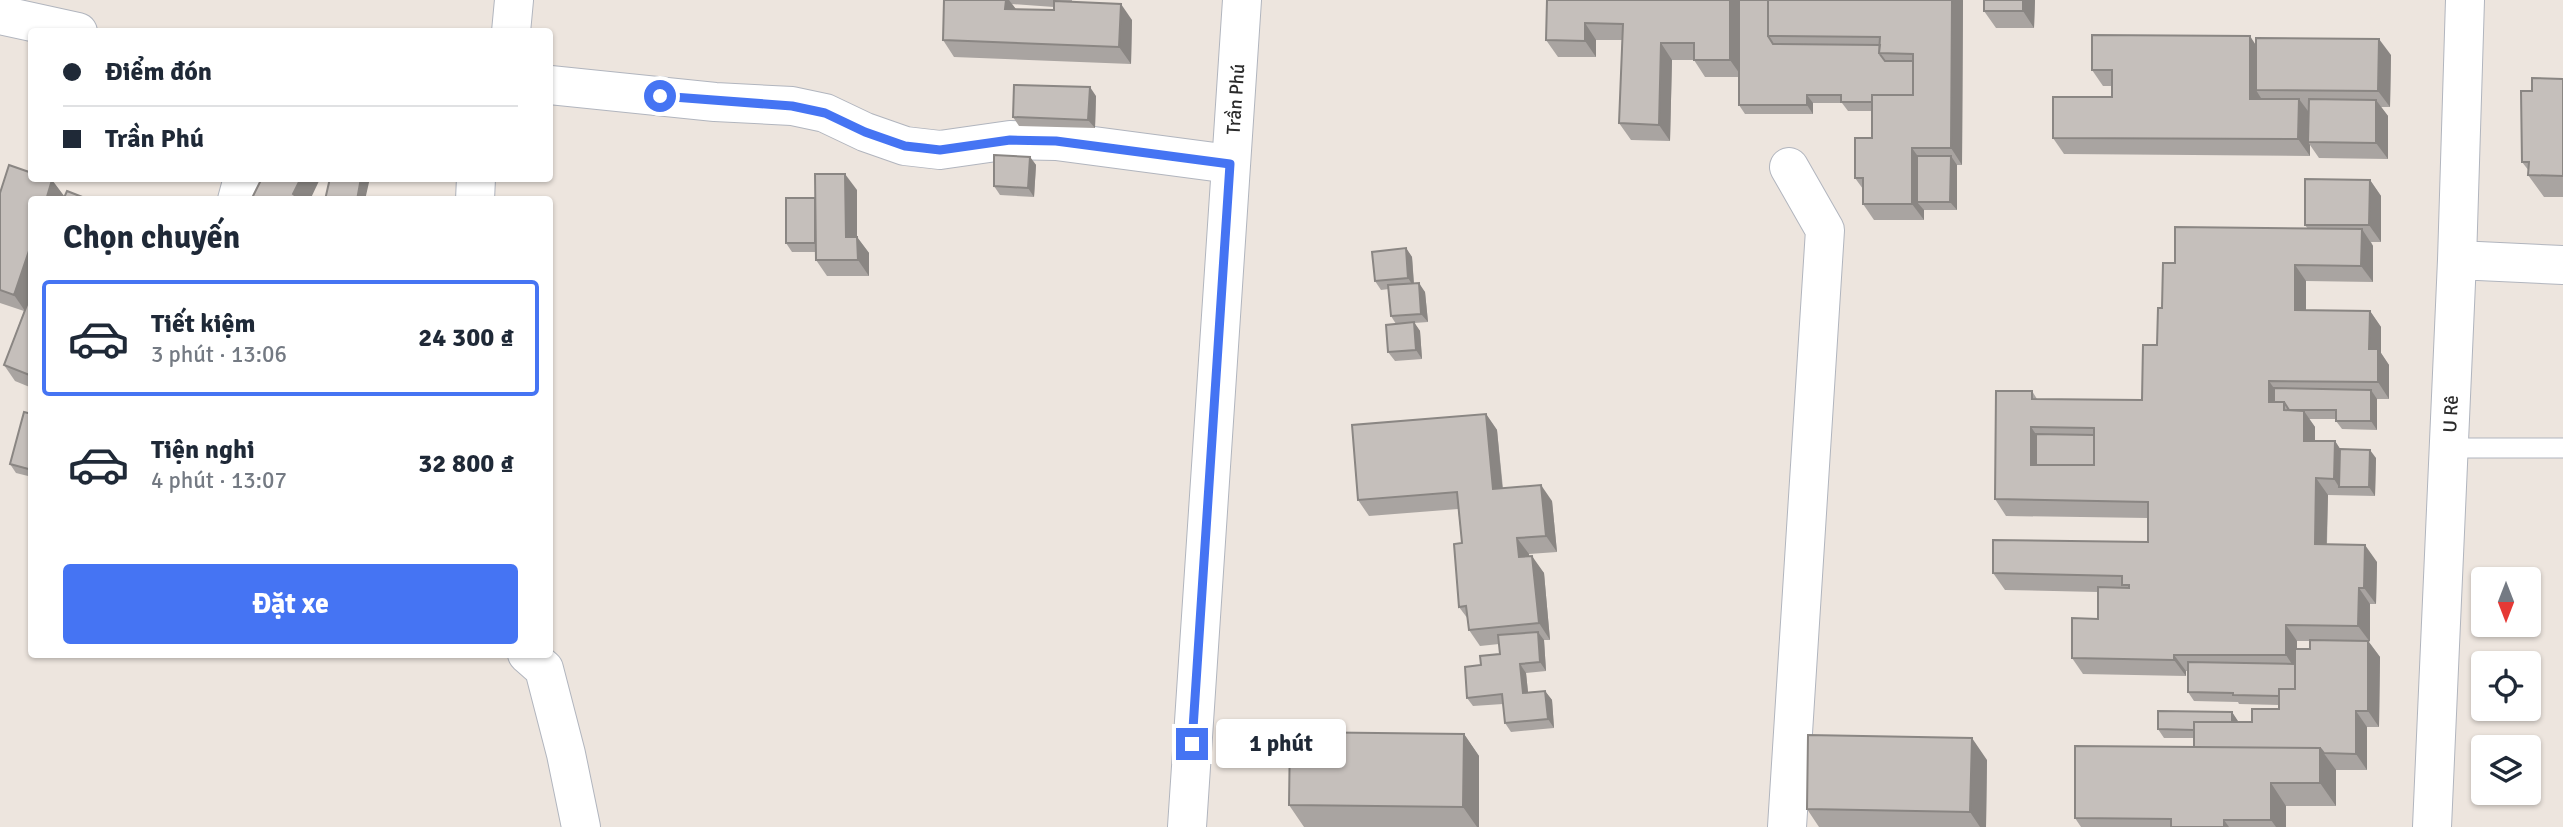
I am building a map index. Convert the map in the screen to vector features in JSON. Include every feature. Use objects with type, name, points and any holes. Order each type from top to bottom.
[{"type":"street","points":[[511,28],[514,0]]},
{"type":"street","name":"Trần Phú","points":[[1187,827],[1242,0]]},
{"type":"street","name":"U Rê","points":[[2432,827],[2458,260],[2465,0]]},
{"type":"street","points":[[0,15],[60,28]]},
{"type":"street","points":[[553,85],[715,102],[792,106],[825,113],[865,132],[905,146],[929,149],[940,150],[1010,140],[1056,141],[1230,164]]},
{"type":"street","points":[[1787,827],[1825,230],[1789,167]]},
{"type":"street","points":[[2458,260],[2563,265]]},
{"type":"street","points":[[532,658],[544,669],[581,827]]},
{"type":"lane","points":[[2449,448],[2563,448]]},
{"type":"building","points":[[944,0],[1006,0],[1005,9],[1054,10],[1054,1],[1121,4],[1119,47],[943,40]]},
{"type":"building","points":[[1547,0],[1730,0],[1730,60],[1694,60],[1694,43],[1661,43],[1659,125],[1619,123],[1623,24],[1585,23],[1585,41],[1546,40]]},
{"type":"building","points":[[1739,0],[1768,0],[1768,36],[1773,44],[1880,45],[1879,53],[1885,61],[1913,61],[1913,95],[1872,95],[1872,102],[1841,102],[1841,95],[1807,95],[1807,105],[1739,105]]},
{"type":"building","points":[[1768,0],[1952,0],[1951,148],[1912,148],[1912,204],[1863,204],[1863,178],[1855,178],[1855,138],[1872,138],[1872,95],[1913,95],[1913,54],[1879,53],[1880,37],[1768,36]]},
{"type":"building","points":[[1984,0],[2023,0],[2023,11],[1984,11]]},
{"type":"building","points":[[2092,35],[2250,36],[2250,99],[2299,99],[2298,139],[2053,138],[2053,97],[2112,97],[2112,70],[2092,70]]},
{"type":"building","points":[[2256,38],[2379,39],[2378,91],[2256,90]]},
{"type":"building","points":[[2532,78],[2563,79],[2563,176],[2528,175],[2529,162],[2522,162],[2521,91],[2532,91]]},
{"type":"building","points":[[1014,85],[1090,87],[1088,120],[1013,117]]},
{"type":"building","points":[[2309,99],[2376,100],[2376,143],[2308,142]]},
{"type":"building","points":[[994,155],[1030,157],[1028,188],[994,186]]},
{"type":"building","points":[[1917,156],[1951,156],[1950,202],[1917,202]]},
{"type":"building","points":[[9,165],[28,172],[28,182],[51,182],[47,196],[28,196],[28,254],[14,295],[0,290],[0,193]]},
{"type":"building","points":[[815,174],[845,174],[846,237],[857,237],[858,260],[816,260]]},
{"type":"building","points":[[2305,179],[2370,180],[2369,225],[2305,225]]},
{"type":"building","points":[[260,182],[299,182],[293,194],[296,196],[253,196]]},
{"type":"building","points":[[329,182],[360,182],[358,196],[326,196]]},
{"type":"building","points":[[67,191],[80,196],[65,196]]},
{"type":"building","points":[[786,198],[815,198],[815,243],[786,243]]},
{"type":"building","points":[[2175,227],[2362,229],[2361,266],[2295,265],[2295,310],[2370,311],[2369,349],[2378,349],[2378,382],[2269,381],[2269,402],[2284,402],[2284,410],[2304,411],[2304,441],[2335,441],[2334,479],[2316,478],[2315,544],[2365,545],[2364,588],[2359,588],[2358,626],[2286,625],[2286,655],[2174,655],[2174,660],[2072,658],[2072,618],[2098,619],[2098,587],[2129,588],[2129,585],[2122,585],[2122,576],[1993,573],[1993,540],[2148,542],[2148,502],[1995,499],[1996,391],[2032,391],[2032,399],[2142,400],[2143,345],[2157,345],[2158,308],[2162,308],[2163,263],[2175,263]],"holes":[[[2031,427],[2094,428],[2094,465],[2031,465]]]},
{"type":"building","points":[[1406,248],[1408,278],[1375,281],[1372,252]]},
{"type":"building","points":[[1419,283],[1421,314],[1391,316],[1388,285]]},
{"type":"building","points":[[28,302],[28,374],[4,365]]},
{"type":"building","points":[[1414,322],[1416,350],[1388,352],[1386,325]]},
{"type":"building","points":[[2274,388],[2371,390],[2371,421],[2336,421],[2336,410],[2289,410],[2284,402],[2274,402]]},
{"type":"building","points":[[24,412],[28,413],[28,469],[10,464]]},
{"type":"building","points":[[1486,414],[1493,489],[1541,485],[1546,536],[1517,538],[1519,557],[1532,556],[1539,623],[1469,630],[1466,606],[1459,607],[1454,544],[1462,543],[1457,492],[1358,500],[1352,425]]},
{"type":"building","points":[[2036,434],[2094,435],[2094,465],[2036,465]]},
{"type":"building","points":[[2340,449],[2370,450],[2369,487],[2339,487]]},
{"type":"building","points":[[1538,632],[1540,662],[1520,664],[1523,693],[1545,691],[1548,719],[1505,723],[1502,694],[1467,698],[1465,667],[1481,665],[1480,656],[1500,654],[1498,635]]},
{"type":"building","points":[[2310,640],[2368,641],[2368,711],[2356,711],[2356,754],[2324,753],[2320,748],[2194,747],[2194,722],[2252,722],[2252,709],[2279,709],[2279,689],[2295,689],[2295,649],[2310,649]]},
{"type":"building","points":[[2188,662],[2295,664],[2295,689],[2279,689],[2279,696],[2188,692]]},
{"type":"building","points":[[2158,711],[2232,712],[2232,722],[2194,722],[2194,730],[2158,729]]},
{"type":"building","points":[[1290,732],[1464,734],[1463,807],[1289,805]]},
{"type":"building","points":[[1808,735],[1972,738],[1970,812],[1807,809]]},
{"type":"building","points":[[2075,746],[2320,748],[2320,783],[2271,783],[2271,820],[2224,820],[2224,827],[2171,827],[2171,819],[2075,818]]},
{"type":"route","points":[[660,96],[792,106],[825,113],[865,132],[905,146],[940,150],[1010,140],[1056,141],[1230,164],[1192,744]]}]
